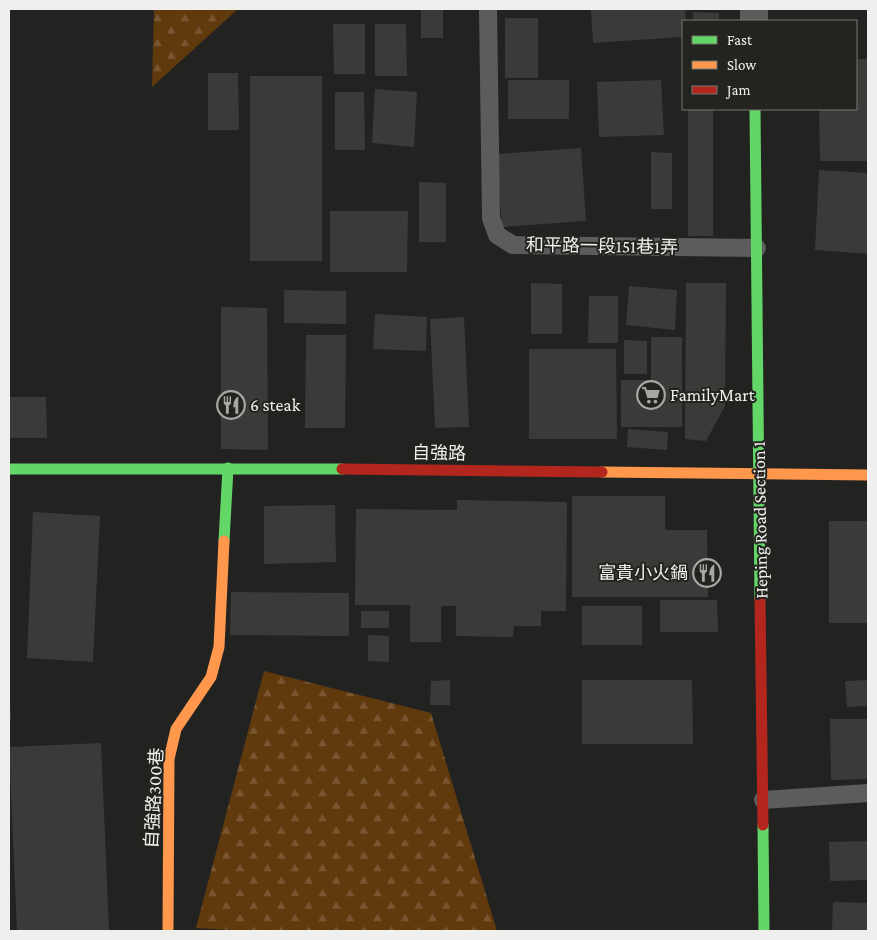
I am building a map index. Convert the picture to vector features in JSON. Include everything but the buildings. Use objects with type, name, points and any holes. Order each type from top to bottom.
[{"type":"street","name":"Heping Road Section 1","points":[[755,110],[764,931]]},
{"type":"street","name":"自強路","points":[[9,469],[228,468],[868,475]]},
{"type":"street","name":"自強路300巷","points":[[168,931],[169,759],[176,729],[211,677],[219,647],[228,468]]},
{"type":"lane","name":"和平路一段151巷1弄","points":[[488,9],[491,218],[497,235],[513,245],[757,248]]},
{"type":"lane","points":[[763,800],[868,793]]},
{"type":"green space","points":[[154,9],[238,9],[152,87]]},
{"type":"green space","points":[[264,671],[431,713],[497,931],[249,931],[196,928]]},
{"type":"traffic: fast","points":[[755,110],[760,599]]},
{"type":"traffic: fast","points":[[224,541],[228,468]]},
{"type":"traffic: fast","points":[[9,469],[342,469]]},
{"type":"traffic: fast","points":[[763,825],[764,931]]},
{"type":"traffic: slow","points":[[602,472],[868,475]]},
{"type":"traffic: slow","points":[[168,931],[169,759],[176,729],[211,677],[219,647],[224,541]]},
{"type":"traffic: jam","points":[[342,469],[602,472]]},
{"type":"traffic: jam","points":[[760,599],[763,825]]},
{"type":"place","name":"FamilyMart","points":[[651,395]]},
{"type":"place","name":"6 steak","points":[[231,405]]},
{"type":"place","name":"富貴小火鍋","points":[[707,573]]}]
